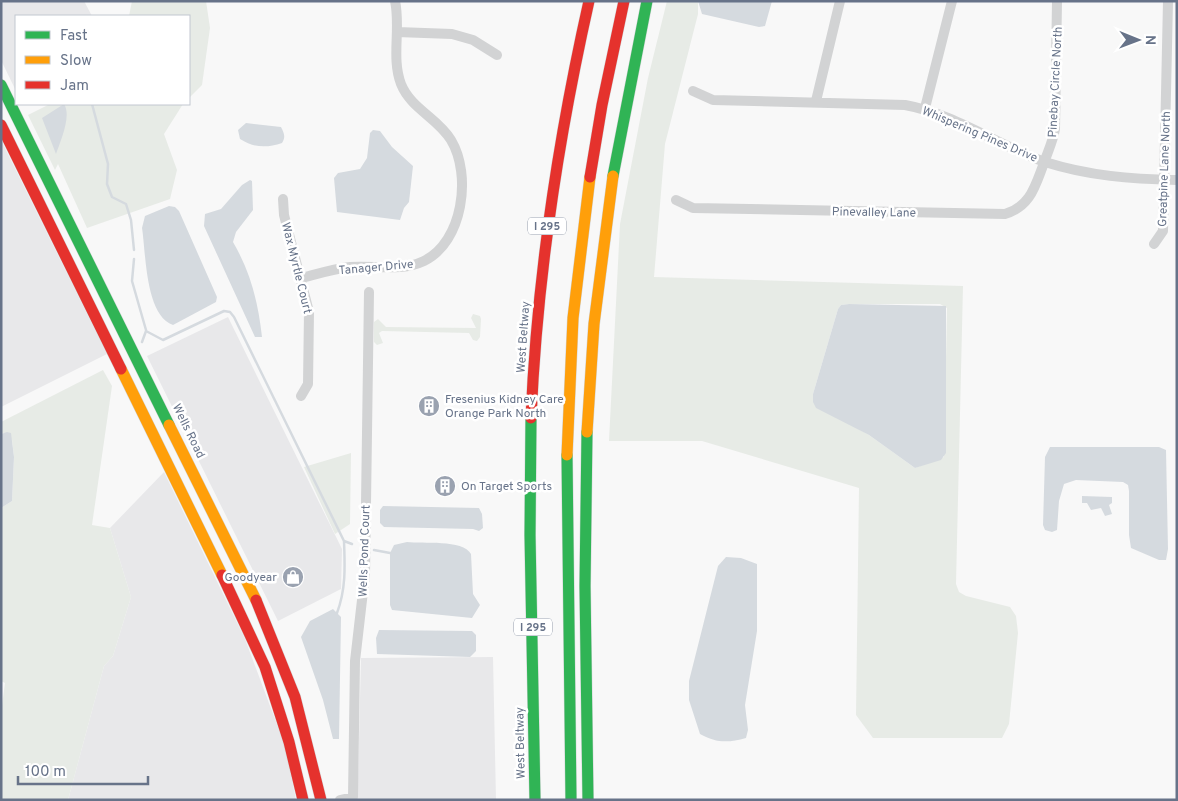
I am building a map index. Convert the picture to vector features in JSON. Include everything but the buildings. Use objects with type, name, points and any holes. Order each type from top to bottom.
[{"type":"main road","name":"West Beltway","points":[[535,800],[531,453],[534,376],[545,238],[572,79],[588,1]]},
{"type":"main road","name":"I 295","points":[[571,800],[566,568],[567,423],[571,359],[581,243],[591,171],[601,110],[624,1]]},
{"type":"main road","points":[[588,800],[585,512],[591,363],[602,244],[612,170],[629,77],[647,1]]},
{"type":"main road","name":"Wells Road","points":[[1,86],[258,604],[289,680],[310,748],[321,800]]},
{"type":"main road","points":[[1,125],[258,648],[278,702],[294,755],[303,800]]},
{"type":"main road","points":[[176,478],[190,490],[210,529],[224,535]]},
{"type":"street","name":"Tanager Drive","points":[[302,278],[350,267],[413,265],[436,254],[454,232],[459,213],[462,177],[457,151],[442,129],[416,106],[402,86],[397,65],[395,1]]},
{"type":"street","points":[[816,101],[840,1]]},
{"type":"street","points":[[925,108],[952,1]]},
{"type":"street","name":"Pinebay Circle North","points":[[1044,161],[1053,142],[1055,129],[1057,1]]},
{"type":"street","name":"Greatpine Lane North","points":[[1154,244],[1163,231],[1168,1]]},
{"type":"street","points":[[397,32],[452,34],[473,40],[497,55]]},
{"type":"street","name":"Whispering Pines Drive","points":[[693,91],[713,100],[889,103],[925,108],[1044,161],[1093,175],[1129,179],[1177,180]]},
{"type":"street","name":"Pinevalley Lane","points":[[676,200],[693,208],[1005,214],[1025,204],[1033,193],[1044,161]]},
{"type":"street","name":"Wax Myrtle Court","points":[[283,200],[284,215],[302,278],[310,323],[308,384],[301,396]]},
{"type":"street","name":"Wells Pond Court","points":[[340,800],[353,797],[355,661],[365,574],[370,292]]},
{"type":"shaded area","points":[[1,1],[84,1],[91,15],[15,15],[15,89],[1,60]]},
{"type":"shaded area","points":[[132,1],[206,1],[210,28],[202,85],[190,97],[190,15],[129,15]]},
{"type":"shaded area","points":[[667,1],[698,1],[698,14],[665,144],[654,277],[963,286],[956,584],[959,592],[966,596],[1010,607],[1016,616],[1018,633],[1009,724],[1002,738],[873,738],[856,715],[859,488],[702,441],[609,441],[620,224],[648,78]],"holes":[[[940,304],[947,308],[944,457],[915,468],[869,435],[850,424],[813,394],[838,309],[841,305]]]},
{"type":"shaded area","points":[[698,1],[772,1],[765,26],[759,27],[702,14]]},
{"type":"shaded area","points":[[48,105],[182,105],[164,134],[177,170],[170,199],[87,228],[58,164],[55,170],[28,115]]},
{"type":"shaded area","points":[[64,105],[67,115],[66,122],[56,154],[42,118]]},
{"type":"shaded area","points":[[246,123],[281,127],[284,139],[282,143],[271,146],[255,146],[245,142],[240,139],[238,130]]},
{"type":"shaded area","points":[[373,130],[380,131],[392,147],[413,166],[409,202],[404,208],[400,220],[337,212],[334,178],[338,173],[360,169],[367,158],[370,133]]},
{"type":"shaded area","points":[[1,140],[107,354],[1,407]]},
{"type":"shaded area","points":[[250,180],[252,181],[253,210],[236,232],[233,242],[245,265],[253,288],[262,337],[255,337],[204,226],[205,214],[221,209],[242,185]]},
{"type":"shaded area","points":[[169,206],[175,207],[179,211],[217,297],[216,302],[173,325],[164,319],[152,297],[148,282],[142,228],[145,216]]},
{"type":"shaded area","points":[[841,305],[946,306],[946,453],[941,460],[915,468],[869,435],[816,408],[813,402],[813,394],[838,309]]},
{"type":"shaded area","points":[[473,314],[480,316],[481,319],[480,337],[477,341],[473,340],[469,333],[382,331],[379,333],[383,343],[377,345],[374,342],[374,322],[378,319],[386,327],[476,328],[471,318]]},
{"type":"shaded area","points":[[228,317],[342,549],[341,589],[278,621],[147,356]]},
{"type":"shaded area","points":[[103,370],[112,386],[92,525],[110,528],[131,597],[113,656],[104,666],[68,800],[1,800],[1,713],[5,683],[1,681],[1,508],[12,501],[14,457],[12,440],[4,433],[1,434],[1,422]]},
{"type":"shaded area","points":[[11,433],[14,457],[12,501],[1,508],[1,434]]},
{"type":"shaded area","points":[[1050,447],[1159,447],[1166,450],[1168,549],[1166,560],[1159,560],[1131,548],[1129,535],[1129,491],[1128,485],[1123,482],[1076,480],[1064,484],[1059,501],[1057,530],[1052,532],[1045,530],[1043,525],[1045,457]]},
{"type":"shaded area","points":[[351,453],[350,524],[335,534],[304,467]]},
{"type":"shaded area","points":[[164,472],[245,639],[285,746],[296,800],[68,800],[104,666],[113,656],[131,597],[110,528]]},
{"type":"shaded area","points":[[1082,496],[1112,497],[1112,503],[1109,505],[1112,514],[1105,516],[1101,508],[1091,510],[1087,503],[1082,503]]},
{"type":"shaded area","points":[[383,506],[479,508],[482,514],[483,528],[479,531],[473,529],[384,527],[380,523],[380,510]]},
{"type":"shaded area","points":[[407,542],[451,544],[467,549],[471,554],[473,594],[480,605],[472,618],[392,610],[390,605],[390,553],[394,545]]},
{"type":"shaded area","points":[[726,557],[741,558],[757,564],[757,631],[745,705],[748,730],[746,738],[733,741],[717,741],[700,734],[689,700],[689,681],[718,566]]},
{"type":"shaded area","points":[[333,609],[341,617],[339,739],[333,739],[323,700],[301,637],[310,621]]},
{"type":"shaded area","points":[[379,630],[472,631],[476,635],[476,651],[470,657],[377,654],[376,638]]},
{"type":"shaded area","points":[[493,657],[496,800],[351,800],[358,780],[361,658]]},
{"type":"waterway","points":[[92,105],[108,164],[107,184],[112,197],[126,204],[131,220],[134,250]]},
{"type":"waterway","points":[[134,259],[132,281],[146,330]]},
{"type":"waterway","points":[[142,342],[146,331],[163,340],[224,311],[230,312],[234,317],[344,541],[345,569],[337,613]]},
{"type":"waterway","points":[[344,541],[352,544]]},
{"type":"waterway","points":[[374,550],[390,553]]},
{"type":"traffic: fast","points":[[613,176],[647,1]]},
{"type":"traffic: fast","points":[[1,85],[169,425]]},
{"type":"traffic: fast","points":[[531,418],[530,535],[535,800]]},
{"type":"traffic: fast","points":[[587,432],[585,586],[588,800]]},
{"type":"traffic: fast","points":[[567,455],[571,800]]},
{"type":"traffic: slow","points":[[587,432],[594,324],[613,176]]},
{"type":"traffic: slow","points":[[567,455],[573,318],[590,177]]},
{"type":"traffic: slow","points":[[121,369],[222,575]]},
{"type":"traffic: slow","points":[[169,425],[256,600]]},
{"type":"traffic: jam","points":[[531,418],[538,313],[551,208],[568,105],[589,1]]},
{"type":"traffic: jam","points":[[590,177],[602,105],[624,1]]},
{"type":"traffic: jam","points":[[1,125],[121,369]]},
{"type":"traffic: jam","points":[[222,575],[265,667],[289,742],[303,800]]},
{"type":"traffic: jam","points":[[256,600],[295,697],[321,800]]},
{"type":"place","name":"Fresenius Kidney Care Orange Park North","points":[[429,406]]},
{"type":"place","name":"On Target Sports","points":[[445,486]]},
{"type":"place","name":"Goodyear","points":[[293,577]]}]
